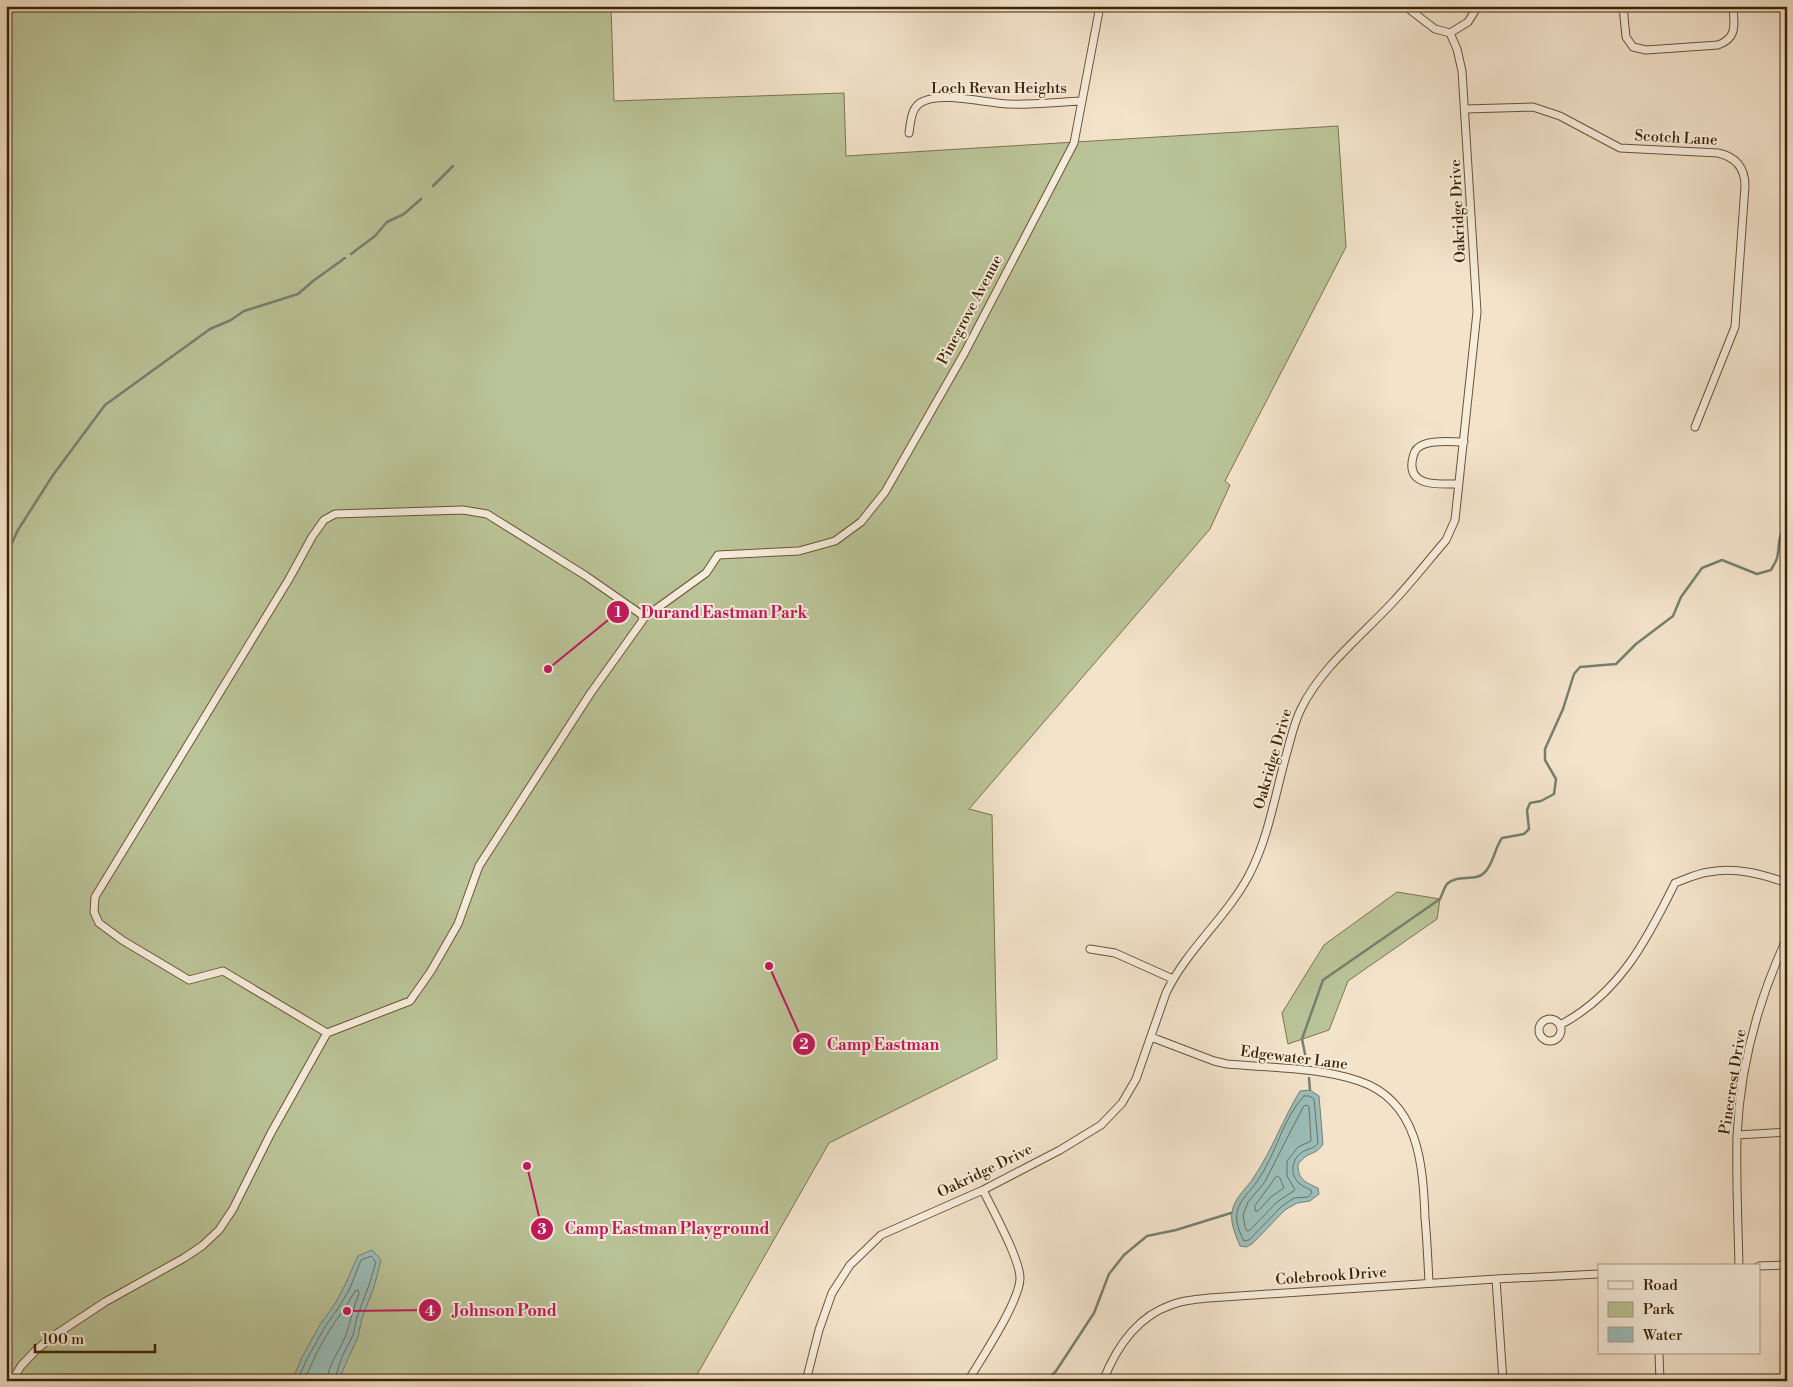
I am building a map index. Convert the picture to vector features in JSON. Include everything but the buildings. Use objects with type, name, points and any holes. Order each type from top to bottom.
[{"type":"street","name":"Pinegrove Avenue","points":[[645,617],[706,574],[718,555],[799,552],[834,541],[861,522],[885,492],[965,352],[1074,143],[1100,6]]},
{"type":"street","points":[[1405,6],[1428,25],[1435,29],[1450,32],[1468,22],[1478,6]]},
{"type":"street","points":[[1623,6],[1626,37],[1633,47],[1639,49],[1718,45],[1725,43],[1732,37],[1734,27],[1733,6]]},
{"type":"street","name":"Oakridge Drive","points":[[806,1381],[819,1330],[832,1293],[840,1278],[881,1235],[983,1190],[1060,1150],[1101,1125],[1122,1102],[1136,1079],[1166,993],[1173,979],[1241,889],[1256,862],[1270,822],[1292,731],[1305,700],[1324,673],[1394,602],[1446,540],[1455,520],[1477,312],[1465,109],[1459,58],[1450,32]]},
{"type":"street","name":"Loch Revan Heights","points":[[909,133],[911,117],[916,106],[925,100],[942,98],[1010,104],[1081,101]]},
{"type":"street","name":"Scotch Lane","points":[[1465,109],[1523,107],[1542,109],[1560,116],[1620,148],[1718,153],[1726,155],[1737,162],[1744,174],[1745,186],[1735,326],[1695,427]]},
{"type":"street","points":[[1459,484],[1432,484],[1419,479],[1412,471],[1412,459],[1418,448],[1424,444],[1433,442],[1464,442]]},
{"type":"street","points":[[12,1381],[21,1366],[55,1335],[105,1302],[184,1258],[202,1246],[219,1230],[233,1209],[271,1132],[327,1034],[410,1001],[431,971],[458,924],[479,866],[590,694],[645,617],[586,576],[487,514],[463,510],[335,514],[324,520],[95,897],[94,912],[100,923],[122,940],[189,980],[223,971],[327,1034]]},
{"type":"street","points":[[1560,1025],[1589,1006],[1609,989],[1627,968],[1642,947],[1675,883],[1707,872],[1724,870],[1758,873],[1787,884]]},
{"type":"street","name":"Pinecrest Drive","points":[[1739,1264],[1736,1178],[1738,1135],[1745,1071],[1753,1033],[1769,980],[1787,938]]},
{"type":"street","points":[[1090,949],[1115,953],[1173,979]]},
{"type":"street","name":"Edgewater Lane","points":[[1151,1037],[1214,1061],[1227,1064],[1308,1071],[1360,1081],[1376,1088],[1391,1100],[1402,1113],[1419,1152],[1424,1187],[1429,1283]]},
{"type":"street","points":[[1738,1135],[1787,1132]]},
{"type":"street","points":[[968,1381],[1016,1298],[1020,1278],[1015,1259],[983,1190]]},
{"type":"street","points":[[1760,1266],[1787,1265]]},
{"type":"street","name":"Colebrook Drive","points":[[1103,1381],[1114,1355],[1128,1335],[1147,1318],[1171,1305],[1209,1298],[1598,1274]]},
{"type":"street","points":[[1496,1279],[1503,1381]]},
{"type":"street","points":[[1659,1354],[1660,1381]]},
{"type":"green space","points":[[6,6],[611,6],[614,101],[844,93],[846,156],[1338,126],[1346,247],[1225,481],[1230,485],[1210,529],[969,809],[992,815],[997,1059],[829,1143],[698,1373],[691,1381],[6,1381]]},
{"type":"green space","points":[[1397,892],[1440,899],[1437,919],[1348,981],[1329,1030],[1288,1044],[1282,1013],[1324,945]]},
{"type":"water","points":[[1310,1090],[1319,1096],[1323,1144],[1318,1150],[1298,1164],[1298,1169],[1303,1180],[1318,1188],[1319,1194],[1310,1201],[1297,1203],[1285,1210],[1252,1244],[1246,1247],[1240,1246],[1232,1221],[1235,1202],[1260,1167],[1300,1091]]},
{"type":"water","points":[[372,1250],[381,1260],[374,1287],[362,1318],[358,1337],[338,1381],[292,1381],[302,1357],[321,1323],[335,1304],[358,1256]]},
{"type":"waterway","points":[[433,186],[453,166]]},
{"type":"waterway","points":[[351,254],[375,236],[387,222],[404,214],[421,199]]},
{"type":"waterway","points":[[6,556],[18,530],[53,475],[105,405],[210,329],[231,320],[244,311],[298,294],[345,258]]},
{"type":"waterway","points":[[1307,1064],[1302,1039],[1323,980],[1440,899],[1447,884],[1451,881],[1476,877],[1484,873],[1490,865],[1502,838],[1524,834],[1529,829],[1527,810],[1530,803],[1541,801],[1554,794],[1556,779],[1545,760],[1545,749],[1563,709],[1574,674],[1580,667],[1616,664],[1636,644],[1673,616],[1681,597],[1702,568],[1722,560],[1757,574],[1771,570],[1777,558],[1779,541],[1787,525]]},
{"type":"waterway","points":[[1309,1078],[1310,1090]]},
{"type":"waterway","points":[[1046,1381],[1056,1371],[1094,1313],[1109,1274],[1124,1255],[1147,1236],[1176,1230],[1231,1213]]},
{"type":"place","name":"Durand Eastman Park","points":[[548,669]]},
{"type":"place","name":"Camp Eastman","points":[[769,966]]},
{"type":"place","name":"Camp Eastman Playground","points":[[527,1166]]},
{"type":"place","name":"Johnson Pond","points":[[347,1311]]}]
